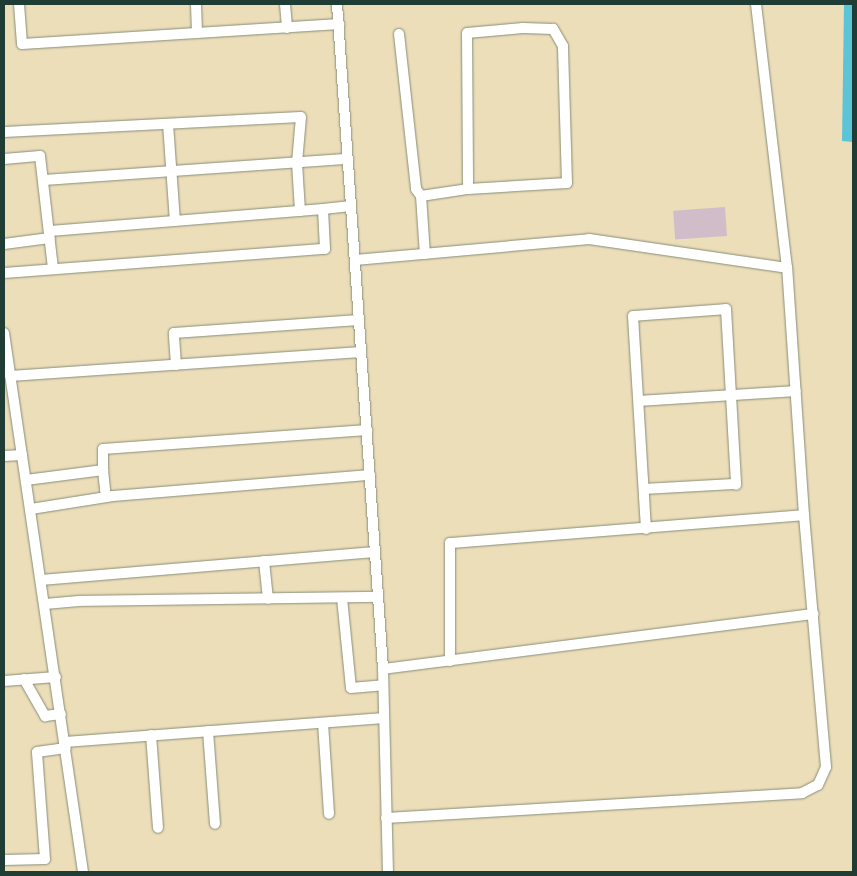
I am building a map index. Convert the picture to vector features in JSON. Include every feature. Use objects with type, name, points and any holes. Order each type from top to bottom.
[{"type":"street","points":[[19,4],[22,44],[339,24]]},
{"type":"street","points":[[196,4],[197,33]]},
{"type":"street","points":[[285,4],[287,28]]},
{"type":"street","points":[[337,4],[383,668],[388,872]]},
{"type":"street","points":[[386,818],[802,793],[818,786],[826,767],[804,515],[787,268],[756,4]]},
{"type":"street","points":[[421,196],[468,189],[567,183],[563,46],[553,29],[523,28],[467,32],[468,189]]},
{"type":"street","points":[[399,34],[416,189],[421,196],[425,254]]},
{"type":"street","points":[[4,132],[301,117],[297,162],[300,211]]},
{"type":"street","points":[[168,124],[175,221]]},
{"type":"street","points":[[4,159],[40,156],[53,268]]},
{"type":"street","points":[[44,180],[348,159]]},
{"type":"street","points":[[4,244],[50,234],[351,206]]},
{"type":"street","points":[[4,273],[325,249],[323,209]]},
{"type":"street","points":[[355,260],[589,240],[787,268]]},
{"type":"street","points":[[644,490],[735,484],[726,309],[633,316],[646,529]]},
{"type":"street","points":[[176,364],[174,333],[359,320]]},
{"type":"street","points":[[4,333],[66,745],[83,872]]},
{"type":"street","points":[[10,376],[362,352]]},
{"type":"street","points":[[639,401],[796,391]]},
{"type":"street","points":[[106,497],[102,449],[367,430]]},
{"type":"street","points":[[4,456],[22,455]]},
{"type":"street","points":[[26,480],[104,470]]},
{"type":"street","points":[[30,508],[106,497],[370,475]]},
{"type":"street","points":[[450,661],[450,543],[804,515]]},
{"type":"street","points":[[41,580],[375,552]]},
{"type":"street","points":[[264,561],[268,599]]},
{"type":"street","points":[[45,604],[78,601],[378,597]]},
{"type":"street","points":[[342,598],[350,688],[383,686]]},
{"type":"street","points":[[383,668],[813,614]]},
{"type":"street","points":[[4,681],[56,677]]},
{"type":"street","points":[[24,679],[45,716],[61,714]]},
{"type":"street","points":[[4,860],[46,858],[37,752],[66,745],[151,734],[384,718]]},
{"type":"street","points":[[323,723],[329,814]]},
{"type":"street","points":[[208,731],[215,824]]},
{"type":"street","points":[[151,734],[158,828]]},
{"type":"shaded area","points":[[725,207],[727,236],[675,240],[673,211]]},
{"type":"water","points":[[844,4],[853,4],[853,142],[842,141]]}]
